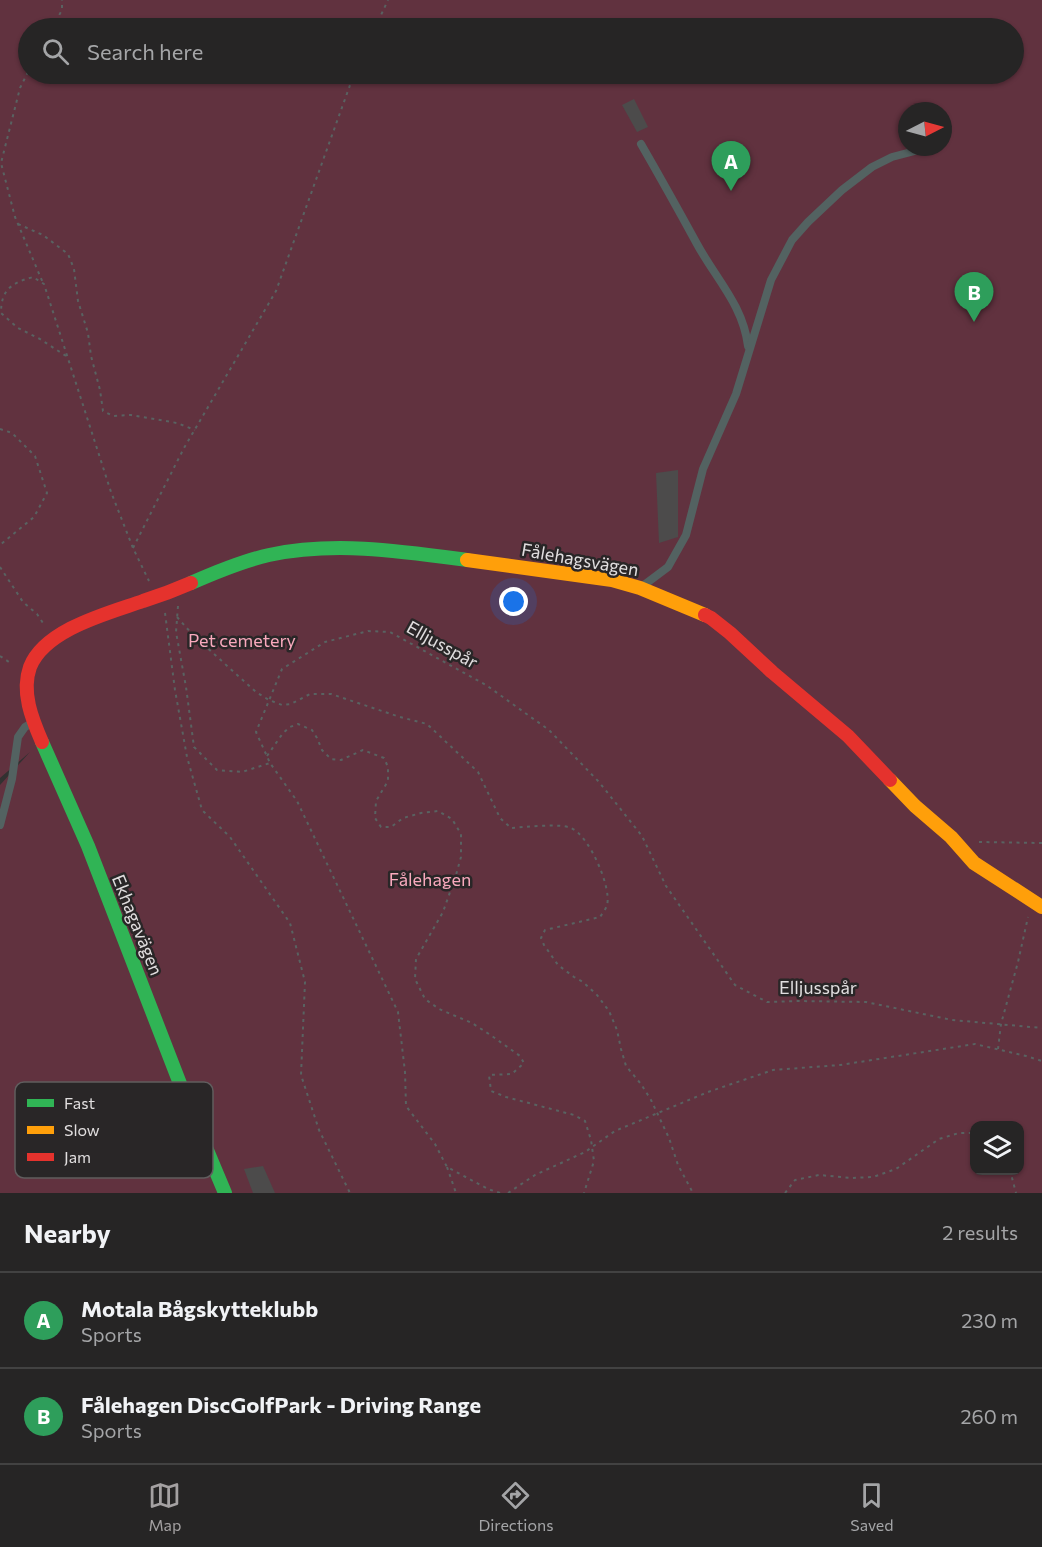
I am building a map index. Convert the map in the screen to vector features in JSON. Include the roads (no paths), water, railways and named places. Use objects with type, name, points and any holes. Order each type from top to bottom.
[{"type":"street","name":"Fålehagsvägen","points":[[29,670],[40,650],[53,639],[100,616],[161,595],[232,566],[271,555],[309,549],[390,550],[612,580],[640,588],[711,618],[848,736],[915,806],[951,837],[974,863],[1037,904]]},
{"type":"street","name":"Ekhagavägen","points":[[29,670],[26,690],[33,722],[88,846],[179,1082]]},
{"type":"street","name":"Ekhagavägen","points":[[213,1164],[225,1193]]},
{"type":"lane","points":[[641,144],[697,245],[741,316],[749,350]]},
{"type":"lane","points":[[640,588],[668,567],[686,535],[703,469],[736,394],[771,280],[792,240],[842,190],[872,167],[898,155]]},
{"type":"lane","points":[[0,825],[12,779],[18,737],[25,727],[33,722]]},
{"type":"place","name":"Motala Bågskytteklubb","points":[[731,191]]},
{"type":"place","name":"Fålehagen DiscGolfPark - Driving Range","points":[[974,322]]},
{"type":"park label","name":"Pet cemetery","points":[[242,641]]},
{"type":"park label","name":"Fålehagen","points":[[430,880]]}]
